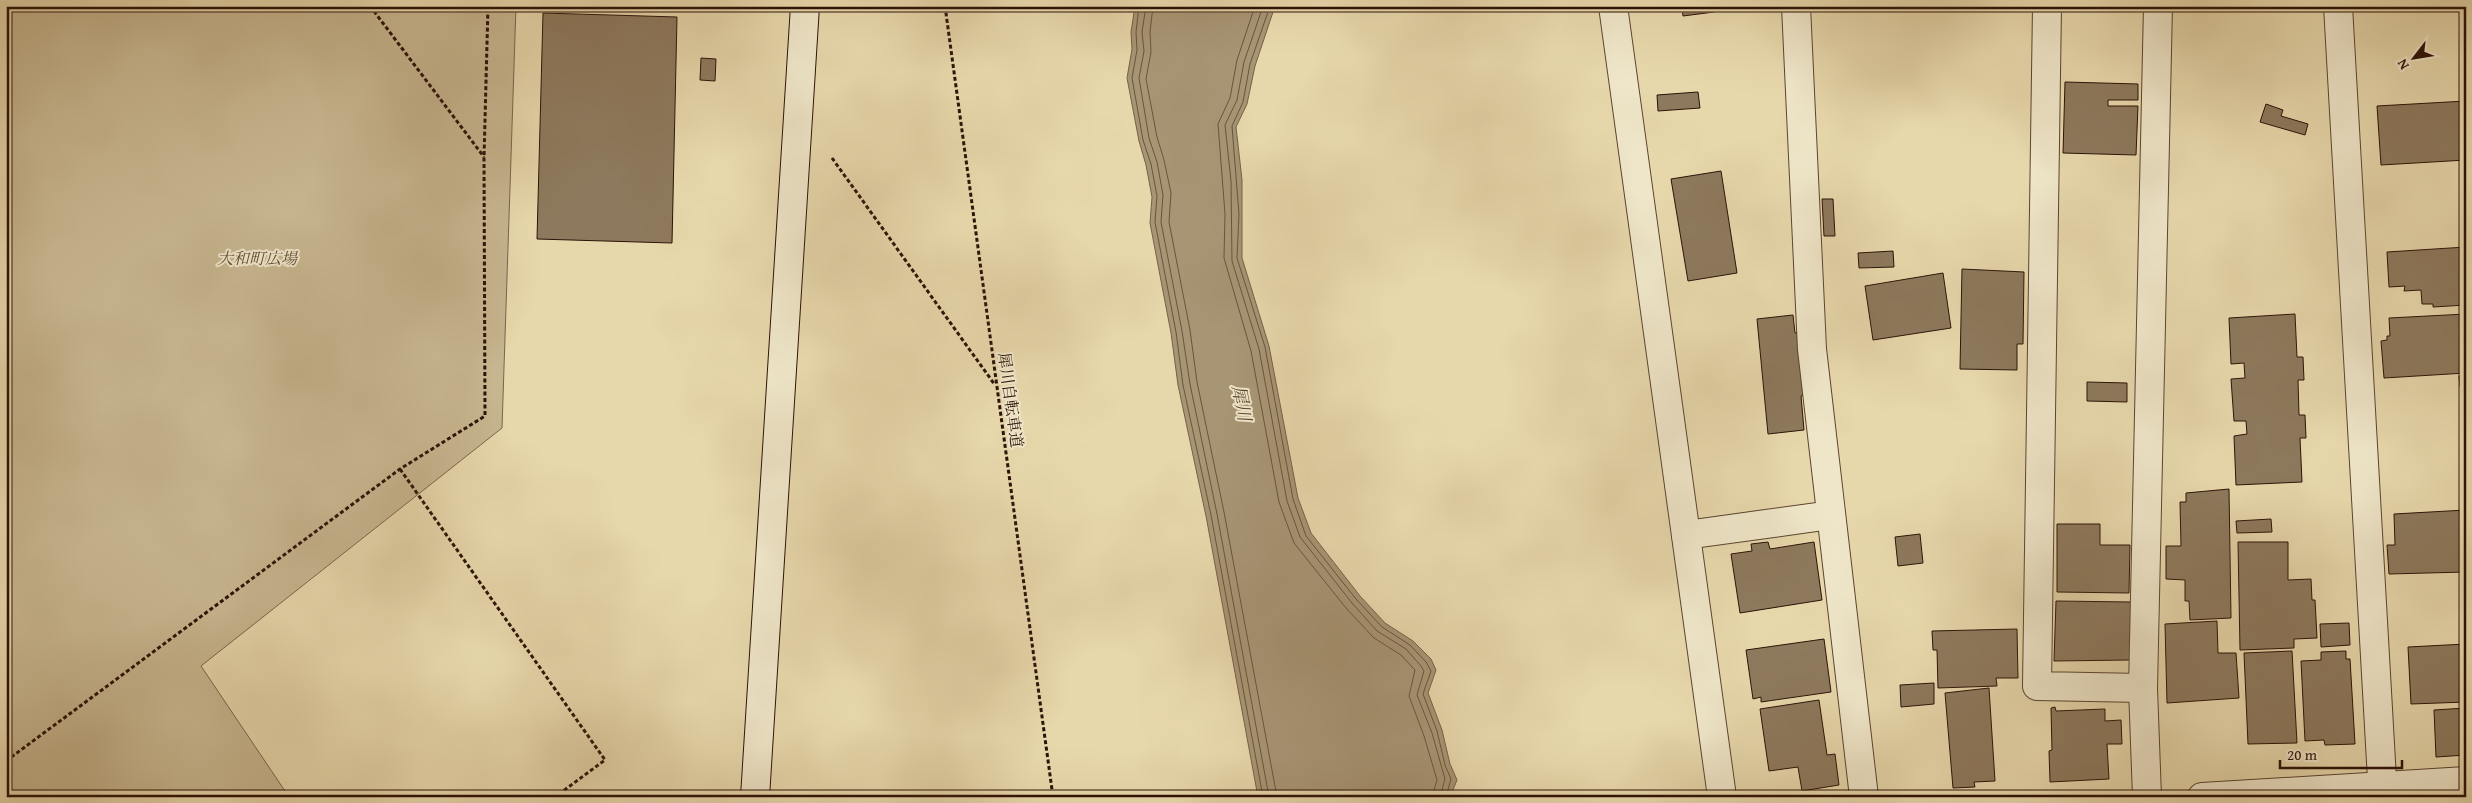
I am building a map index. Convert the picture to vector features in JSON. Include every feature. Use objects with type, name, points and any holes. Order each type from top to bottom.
[{"type":"street","points":[[755,797],[805,6]]},
{"type":"street","points":[[1613,6],[1722,797]]},
{"type":"street","points":[[1796,6],[1812,349],[1864,797]]},
{"type":"street","points":[[2047,6],[2037,686],[2143,688]]},
{"type":"street","points":[[2147,797],[2143,688],[2158,6]]},
{"type":"street","points":[[2338,6],[2383,791]]},
{"type":"street","points":[[1686,535],[1831,515]]},
{"type":"street","points":[[2202,797],[2383,791],[2466,782]]},
{"type":"path","points":[[370,6],[484,158]]},
{"type":"path","points":[[6,760],[400,469],[485,416],[484,158],[488,6]]},
{"type":"path","name":"犀川自転車道","points":[[945,6],[1053,797]]},
{"type":"path","points":[[798,111],[996,386]]},
{"type":"path","points":[[400,469],[605,760],[555,797]]},
{"type":"green space","name":"大和町広場","points":[[6,6],[516,6],[502,428],[201,666],[289,797],[6,797]]},
{"type":"water","name":"犀川","points":[[1135,6],[1275,6],[1255,66],[1247,104],[1236,127],[1242,180],[1242,258],[1269,346],[1298,498],[1311,533],[1360,596],[1385,623],[1413,641],[1431,659],[1436,670],[1428,693],[1442,730],[1450,764],[1457,780],[1450,797],[1258,797],[1206,516],[1178,385],[1171,333],[1150,223],[1152,197],[1127,78],[1132,49],[1131,32]]},
{"type":"building","points":[[1660,6],[1713,6],[1714,12],[1683,16],[1682,7],[1660,10]]},
{"type":"building","points":[[543,13],[677,17],[672,243],[537,239]]},
{"type":"building","points":[[701,58],[716,59],[715,81],[700,80]]},
{"type":"building","points":[[2065,82],[2138,84],[2138,100],[2108,100],[2108,106],[2138,106],[2136,155],[2063,153]]},
{"type":"building","points":[[1698,92],[1700,108],[1658,111],[1657,95]]},
{"type":"building","points":[[2466,101],[2466,160],[2381,165],[2377,106]]},
{"type":"building","points":[[2266,104],[2283,110],[2281,116],[2308,124],[2305,135],[2260,122]]},
{"type":"building","points":[[1721,171],[1737,273],[1688,281],[1671,179]]},
{"type":"building","points":[[1822,199],[1833,199],[1835,236],[1824,236]]},
{"type":"building","points":[[2466,247],[2466,305],[2433,307],[2433,304],[2422,304],[2421,290],[2404,291],[2405,286],[2389,287],[2387,252]]},
{"type":"building","points":[[1893,251],[1894,267],[1859,268],[1858,253]]},
{"type":"building","points":[[1962,269],[2024,272],[2023,344],[2017,344],[2017,370],[1960,369]]},
{"type":"building","points":[[1943,273],[1951,328],[1873,340],[1865,286]]},
{"type":"building","points":[[2295,314],[2297,357],[2303,357],[2304,380],[2298,380],[2299,415],[2305,415],[2306,438],[2300,438],[2302,482],[2236,485],[2234,436],[2247,434],[2246,421],[2234,421],[2231,379],[2245,378],[2244,363],[2231,364],[2229,318]]},
{"type":"building","points":[[2466,314],[2466,373],[2384,378],[2381,341],[2387,340],[2387,336],[2390,336],[2389,318]]},
{"type":"building","points":[[1793,315],[1795,333],[1798,333],[1804,395],[1801,396],[1804,430],[1768,434],[1757,319]]},
{"type":"building","points":[[2459,376],[2466,376],[2466,387],[2460,387]]},
{"type":"building","points":[[2087,382],[2127,383],[2127,402],[2087,401]]},
{"type":"building","points":[[2229,489],[2231,618],[2190,620],[2189,601],[2185,601],[2185,580],[2166,579],[2166,546],[2181,546],[2180,502],[2186,502],[2186,493]]},
{"type":"building","points":[[2466,510],[2466,572],[2389,574],[2387,545],[2395,545],[2394,514]]},
{"type":"building","points":[[2271,519],[2272,532],[2237,533],[2236,521]]},
{"type":"building","points":[[2057,524],[2100,524],[2100,545],[2130,545],[2129,593],[2057,592]]},
{"type":"building","points":[[1920,534],[1923,563],[1898,566],[1895,537]]},
{"type":"building","points":[[1768,542],[1770,549],[1814,542],[1822,600],[1740,613],[1731,554],[1752,551],[1751,544]]},
{"type":"building","points":[[2238,542],[2288,542],[2288,580],[2311,579],[2312,600],[2315,600],[2317,638],[2294,639],[2294,648],[2240,650]]},
{"type":"building","points":[[2056,601],[2131,602],[2130,660],[2054,661]]},
{"type":"building","points":[[2217,621],[2218,653],[2236,653],[2239,698],[2167,703],[2165,624]]},
{"type":"building","points":[[2349,623],[2350,645],[2321,647],[2320,624]]},
{"type":"building","points":[[2017,629],[2018,678],[1996,678],[1997,686],[1938,688],[1937,650],[1933,650],[1932,631]]},
{"type":"building","points":[[1824,639],[1831,692],[1761,702],[1761,697],[1753,699],[1746,650]]},
{"type":"building","points":[[2466,644],[2466,702],[2411,704],[2408,647]]},
{"type":"building","points":[[2292,651],[2297,743],[2248,744],[2244,653]]},
{"type":"building","points":[[2346,651],[2346,659],[2350,659],[2355,744],[2325,745],[2324,740],[2305,741],[2301,661],[2321,660],[2321,652]]},
{"type":"building","points":[[1934,683],[1934,704],[1901,707],[1900,685]]},
{"type":"building","points":[[1989,688],[1995,781],[1974,782],[1975,787],[1953,788],[1945,693]]},
{"type":"building","points":[[1819,700],[1827,755],[1835,754],[1839,785],[1802,791],[1798,767],[1769,771],[1760,709]]},
{"type":"building","points":[[2055,707],[2056,711],[2105,709],[2105,721],[2121,720],[2122,744],[2107,744],[2109,779],[2050,782],[2049,751],[2052,750],[2051,708]]},
{"type":"building","points":[[2466,708],[2466,755],[2436,757],[2434,710]]}]
